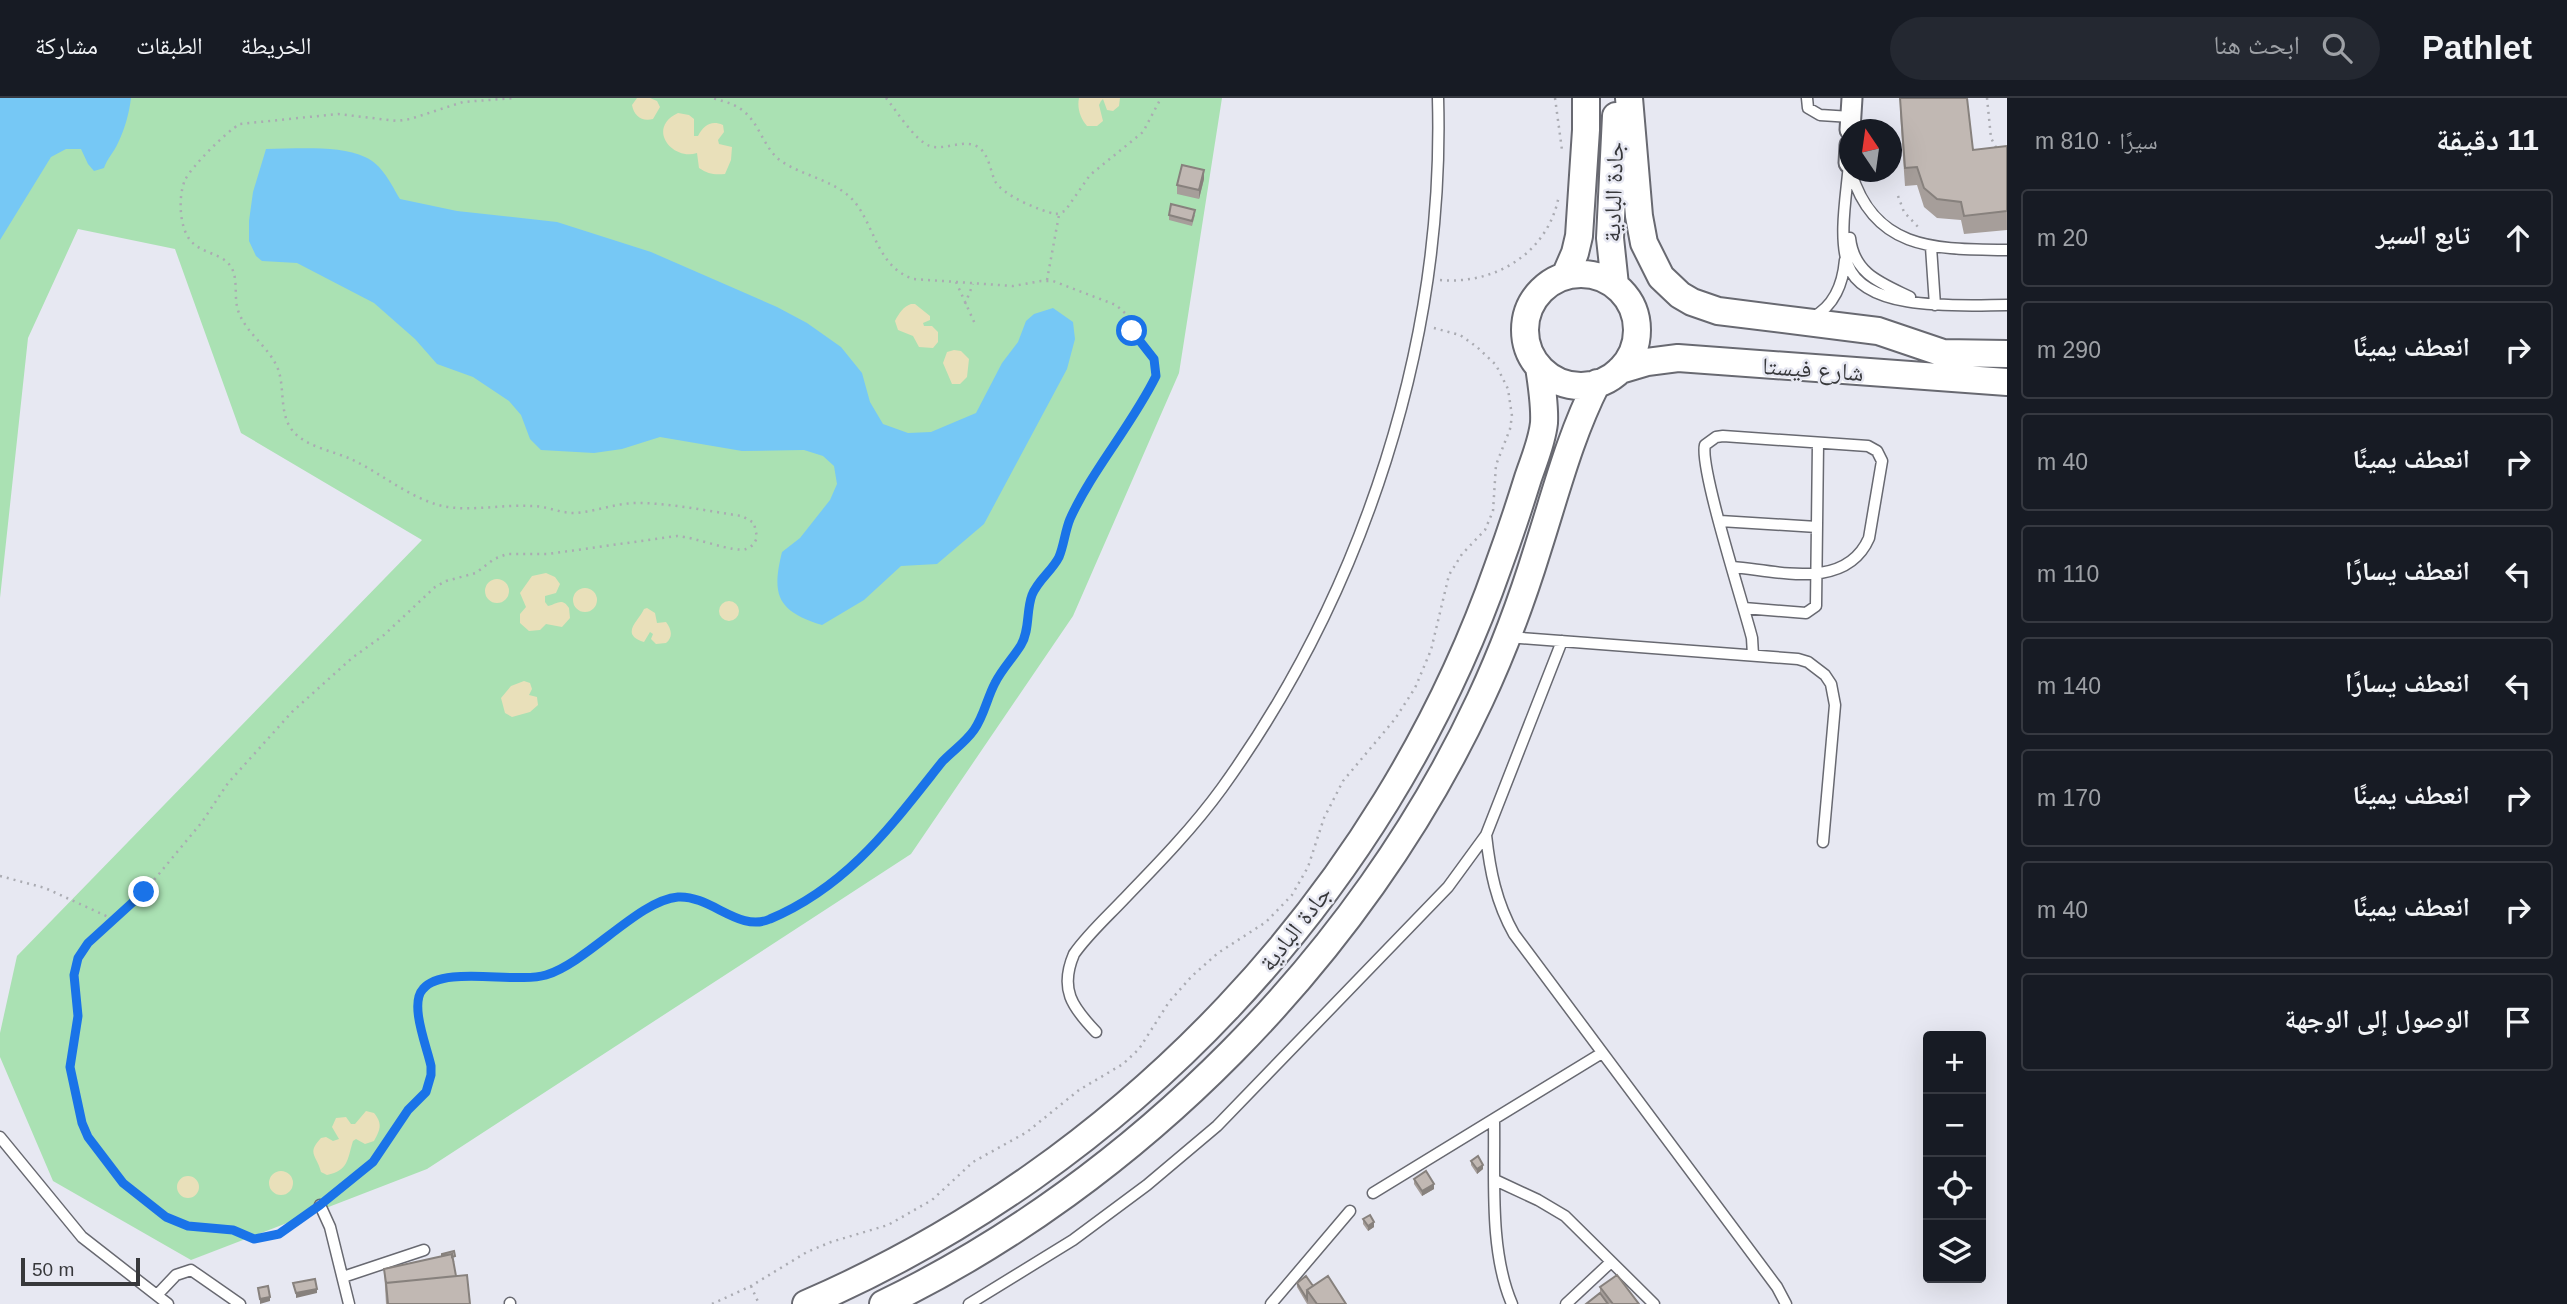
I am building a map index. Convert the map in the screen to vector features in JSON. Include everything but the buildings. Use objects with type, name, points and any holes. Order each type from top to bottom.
[{"type":"street","name":"جادة البادية","points":[[1565,276],[1575,253],[1580,228],[1586,98]]},
{"type":"street","name":"جادة البادية","points":[[1615,285],[1610,238],[1616,98]]},
{"type":"street","points":[[1629,98],[1641,231],[1648,255],[1661,277],[1680,295],[1704,307],[1878,331],[1943,353],[2007,354]]},
{"type":"street","points":[[1591,274],[1615,285],[1631,304],[1637,328],[1632,353],[1608,377],[1587,386],[1566,384],[1546,375],[1531,356],[1524,328],[1527,314],[1541,290],[1565,276],[1591,274]]},
{"type":"street","name":"شارع فيستا","points":[[1608,377],[1647,362],[1678,358],[2007,382]]},
{"type":"street","name":"جادة البادية","points":[[806,1304],[881,1269],[936,1239],[1042,1171],[1092,1134],[1187,1051],[1265,969],[1313,910],[1378,813],[1408,762],[1437,709],[1487,598],[1541,440],[1544,403],[1539,368]]},
{"type":"street","name":"جادة البادية","points":[[883,1304],[1018,1227],[1076,1186],[1185,1096],[1236,1047],[1330,940],[1411,825],[1447,764],[1479,701],[1507,637],[1574,430],[1608,377]]},
{"type":"lane","points":[[1096,1032],[1078,1013],[1069,995],[1067,974],[1074,954],[1164,858],[1213,799],[1245,754],[1290,678],[1351,556],[1372,506],[1401,405],[1428,279],[1436,177],[1438,98]]},
{"type":"lane","points":[[1807,98],[1808,108],[1815,114],[1851,115]]},
{"type":"lane","points":[[1803,321],[1820,313],[1832,301],[1844,273],[1848,182]]},
{"type":"lane","points":[[1855,182],[1862,199],[1878,220],[1900,235],[1931,247],[2007,250]]},
{"type":"lane","points":[[1846,203],[1852,248],[1860,268],[1877,282],[1923,303]]},
{"type":"lane","points":[[1931,247],[1936,305]]},
{"type":"lane","points":[[1845,253],[1852,273],[1866,288],[1876,293],[1936,305],[2007,305]]},
{"type":"lane","points":[[1733,567],[1817,574],[1828,573],[1849,564],[1865,548],[1869,538],[1882,461],[1878,451],[1868,446],[1723,436],[1710,440],[1703,452],[1704,460],[1752,638],[1753,655]]},
{"type":"lane","points":[[1744,608],[1809,612],[1815,609],[1818,444]]},
{"type":"lane","points":[[1720,521],[1817,527]]},
{"type":"lane","points":[[1507,637],[1753,655],[1808,662],[1818,668],[1831,684],[1835,705],[1823,842]]},
{"type":"lane","points":[[969,1304],[1073,1240],[1147,1185],[1217,1126],[1431,906],[1469,861],[1486,835],[1562,641]]},
{"type":"lane","points":[[1486,835],[1494,891],[1514,934],[1777,1287],[1786,1304]]},
{"type":"lane","points":[[1373,1193],[1602,1053]]},
{"type":"lane","points":[[1494,1120],[1499,1263],[1512,1304]]},
{"type":"lane","points":[[0,1137],[82,1237],[169,1304]]},
{"type":"lane","points":[[1495,1180],[1565,1216],[1654,1304]]},
{"type":"lane","points":[[320,1205],[330,1227],[349,1304]]},
{"type":"lane","points":[[1271,1304],[1350,1211]]},
{"type":"lane","points":[[343,1277],[424,1250]]},
{"type":"lane","points":[[1566,1304],[1611,1262]]},
{"type":"lane","points":[[158,1294],[176,1275],[191,1270],[240,1304]]},
{"type":"path","points":[[515,98],[463,102],[411,120],[397,121],[338,114],[240,124],[229,130],[187,177],[183,187],[184,229],[196,246],[222,259],[231,267],[240,317],[274,360],[281,379],[286,418],[296,435],[307,442],[358,463],[423,499],[440,505],[458,508],[537,506],[575,513],[647,503],[746,517],[757,527],[755,541],[748,548],[738,550],[677,536],[548,554],[514,553],[494,559],[476,573],[441,584],[292,712],[228,783],[202,822],[144,892],[82,950],[74,975],[78,1016],[70,1067],[82,1123],[88,1137],[123,1183],[166,1217],[188,1226],[227,1229],[254,1239],[279,1234],[365,1171],[408,1110],[426,1092],[431,1066],[417,1006],[420,992],[425,986],[446,978],[527,979],[549,974],[570,964],[650,907],[669,898],[700,900],[752,922],[772,919],[826,888],[850,870],[889,829],[945,759],[973,731],[996,682],[1024,639],[1031,597],[1059,556],[1070,519],[1156,376],[1154,359],[1133,334],[1128,318],[1120,308],[1059,283],[1047,280],[1016,286],[914,279],[905,275],[879,249],[852,199],[837,188],[779,159],[748,114],[712,98]]},
{"type":"path","points":[[886,98],[923,143],[935,147],[965,144],[978,147],[985,154],[1002,190],[1052,214],[1065,211],[1085,180],[1143,132],[1161,98]]},
{"type":"path","points":[[1555,98],[1562,159]]},
{"type":"path","points":[[1987,98],[1991,138],[2003,155]]},
{"type":"path","points":[[1428,279],[1469,280],[1508,267],[1525,256],[1545,232],[1558,205],[1561,185]]},
{"type":"path","points":[[1898,197],[1904,212],[1914,225],[1927,235]]},
{"type":"path","points":[[1047,280],[1059,214]]},
{"type":"path","points":[[955,282],[975,324]]},
{"type":"path","points":[[965,304],[974,283]]},
{"type":"path","points":[[712,1304],[751,1286],[807,1252],[888,1225],[918,1209],[945,1189],[973,1162],[1027,1132],[1079,1090],[1124,1064],[1139,1049],[1169,1002],[1192,976],[1218,954],[1266,922],[1292,895],[1308,867],[1324,818],[1343,781],[1395,719],[1415,688],[1431,650],[1449,575],[1462,554],[1485,530],[1493,511],[1496,465],[1510,429],[1512,416],[1508,389],[1496,365],[1469,340],[1450,331],[1419,326]]},
{"type":"path","points":[[0,876],[45,888],[115,920]]},
{"type":"path","points":[[751,1286],[759,1304]]},
{"type":"green space","points":[[0,98],[1222,98],[1179,373],[1073,616],[911,854],[427,1169],[191,1260],[53,1181],[0,1057],[0,1033],[17,956],[422,540],[241,433],[175,249],[78,229],[28,338],[0,598]]},
{"type":"sand","points":[[637,98],[657,101],[660,107],[653,119],[645,120],[637,115],[632,105]]},
{"type":"sand","points":[[1079,98],[1120,98],[1119,106],[1113,111],[1107,110],[1103,99],[1099,105],[1103,121],[1097,126],[1087,126],[1079,109]]},
{"type":"sand","points":[[678,113],[694,119],[694,136],[698,136],[708,125],[723,125],[724,132],[718,140],[719,144],[732,147],[731,160],[725,174],[711,174],[702,170],[699,168],[697,153],[679,152],[666,142],[664,127],[669,119]]},
{"type":"sand","points":[[911,304],[915,304],[930,316],[930,320],[923,323],[924,326],[932,326],[938,332],[938,342],[933,348],[919,347],[913,336],[898,330],[895,321]]},
{"type":"sand","points":[[961,351],[969,359],[967,377],[960,384],[952,384],[943,363],[947,352]]},
{"type":"sand","points":[[546,573],[555,577],[560,584],[556,593],[545,596],[545,602],[548,606],[564,603],[569,608],[570,618],[562,627],[546,624],[540,630],[529,631],[520,623],[520,614],[526,607],[520,593],[532,576]]},
{"type":"sand","points":[[497,579],[508,586],[509,591],[502,602],[497,603],[486,596],[485,591],[492,580]]},
{"type":"sand","points":[[585,588],[594,591],[597,600],[594,609],[585,612],[576,609],[573,600],[576,591]]},
{"type":"sand","points":[[729,601],[736,604],[739,611],[736,618],[729,621],[722,618],[719,611],[722,604]]},
{"type":"sand","points":[[647,608],[655,613],[657,623],[666,622],[668,625],[671,636],[666,643],[656,644],[651,639],[653,634],[650,632],[644,642],[633,635],[633,627]]},
{"type":"sand","points":[[524,681],[530,683],[532,689],[529,695],[537,697],[538,705],[530,712],[512,717],[505,713],[501,698],[511,686]]},
{"type":"sand","points":[[366,1111],[374,1113],[380,1124],[374,1141],[365,1144],[356,1139],[340,1170],[327,1175],[321,1172],[313,1151],[317,1143],[326,1137],[333,1141],[339,1139],[332,1127],[336,1118],[346,1117],[351,1124],[355,1124]]},
{"type":"sand","points":[[281,1171],[290,1174],[293,1183],[290,1192],[281,1195],[272,1192],[269,1183],[272,1174]]},
{"type":"sand","points":[[188,1176],[196,1179],[199,1187],[196,1195],[188,1198],[180,1195],[177,1187],[180,1179]]},
{"type":"water","points":[[0,98],[131,98],[123,132],[104,168],[94,171],[81,149],[66,149],[51,157],[0,240]]},
{"type":"water","points":[[317,148],[354,153],[376,164],[400,199],[457,211],[557,222],[651,252],[777,307],[807,323],[841,347],[862,373],[870,402],[883,424],[908,433],[931,432],[976,413],[1002,363],[1018,342],[1026,321],[1034,314],[1053,308],[1073,322],[1075,339],[1067,369],[984,524],[937,564],[901,566],[864,600],[822,625],[807,620],[787,607],[781,600],[777,580],[782,552],[800,538],[830,500],[837,484],[834,466],[823,456],[804,450],[742,451],[660,437],[622,449],[594,453],[541,450],[530,439],[521,415],[509,401],[473,377],[437,364],[415,339],[374,303],[297,263],[262,261],[256,256],[249,241],[249,221],[253,192],[266,149]]},
{"type":"route","points":[[144,892],[88,943],[75,966],[78,1016],[70,1067],[83,1128],[123,1183],[166,1217],[200,1229],[233,1230],[254,1239],[272,1237],[365,1171],[408,1110],[426,1092],[431,1066],[417,1006],[420,992],[430,982],[454,978],[527,979],[549,974],[570,964],[650,907],[669,898],[700,900],[746,921],[765,921],[826,888],[859,861],[889,829],[945,759],[973,731],[996,682],[1021,645],[1027,627],[1031,597],[1059,556],[1070,519],[1156,376],[1154,359],[1132,331]]}]
